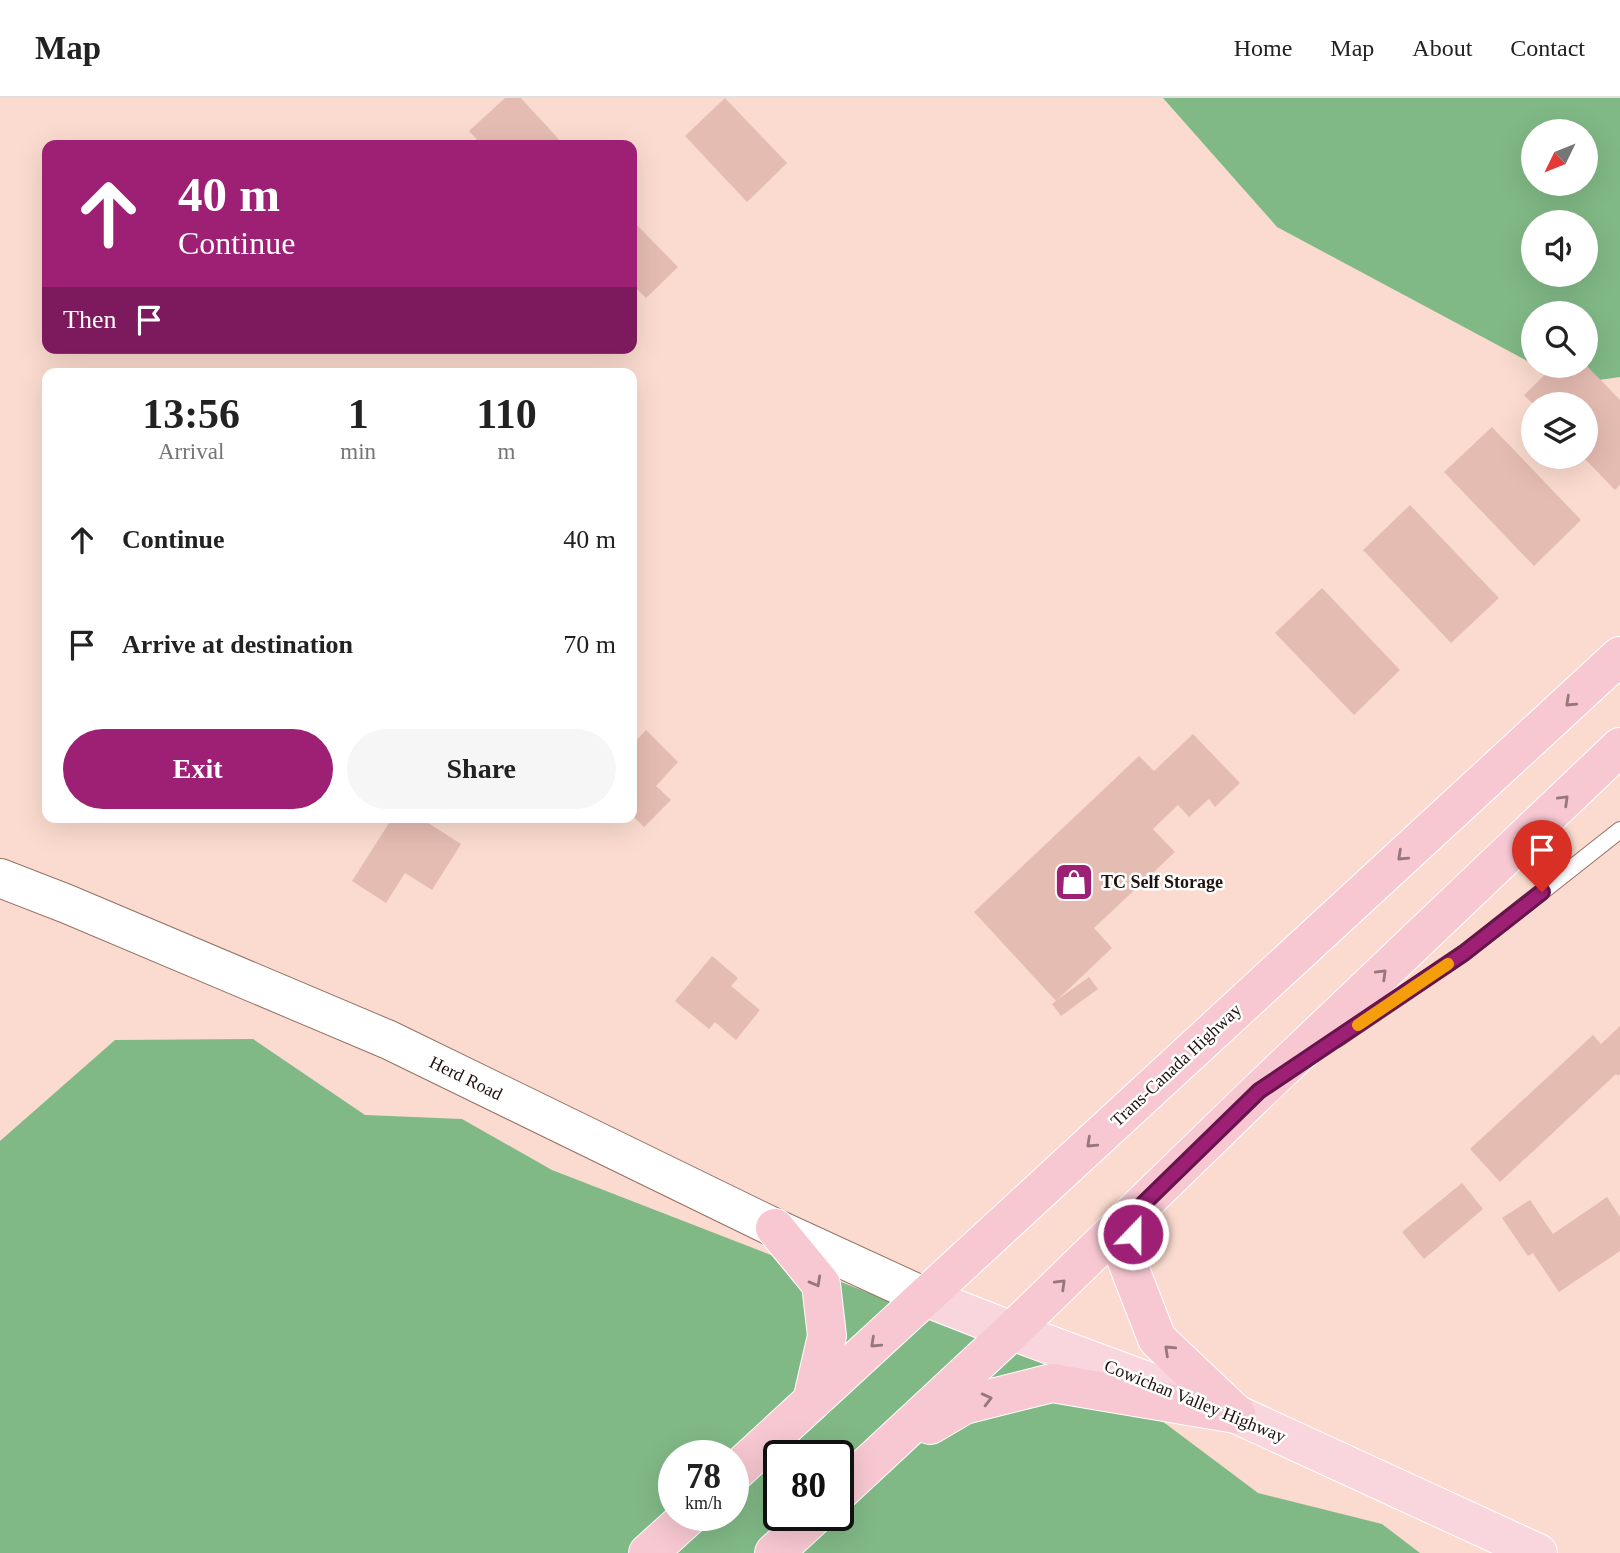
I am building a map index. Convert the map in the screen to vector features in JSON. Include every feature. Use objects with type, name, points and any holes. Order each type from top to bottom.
[{"type":"highway","name":"Trans-Canada Highway","points":[[749,1459],[1620,656]]},
{"type":"highway","points":[[854,1478],[1012,1331],[1620,747]]},
{"type":"highway","points":[[1139,1208],[1126,1259],[1157,1339],[1236,1413]]},
{"type":"highway","points":[[775,1228],[821,1284],[827,1336],[812,1401]]},
{"type":"highway","points":[[883,1452],[964,1405],[1052,1383],[1236,1413]]},
{"type":"highway","points":[[648,1553],[672,1531]]},
{"type":"highway","points":[[774,1553],[798,1531]]},
{"type":"main road","name":"Cowichan Valley Highway","points":[[925,1297],[1236,1413],[1538,1553]]},
{"type":"street","name":"Herd Road","points":[[0,878],[388,1041],[775,1228],[925,1297]]},
{"type":"lane","points":[[1259,1091],[1464,953],[1620,830]]},
{"type":"green space","points":[[1163,98],[1620,98],[1620,377],[1571,384],[1560,378],[1598,378],[1598,301],[1521,301],[1521,358],[1277,227]]},
{"type":"green space","points":[[253,1039],[365,1115],[462,1119],[552,1170],[1122,1391],[1258,1493],[1382,1524],[1420,1553],[0,1553],[0,1141],[115,1040]]},
{"type":"building","points":[[505,98],[521,98],[559,140],[477,140],[469,131]]},
{"type":"building","points":[[725,98],[787,163],[747,202],[685,136]]},
{"type":"building","points":[[637,225],[678,267],[646,298],[637,289]]},
{"type":"building","points":[[1598,377],[1620,400],[1620,485],[1615,490],[1595,469],[1598,469],[1598,392],[1527,392],[1542,378]]},
{"type":"building","points":[[1492,427],[1521,457],[1521,469],[1532,469],[1581,520],[1534,566],[1444,472]]},
{"type":"building","points":[[1410,505],[1499,598],[1451,643],[1363,550]]},
{"type":"building","points":[[1322,588],[1400,670],[1354,715],[1275,633]]},
{"type":"building","points":[[646,730],[678,762],[656,786],[671,800],[644,827],[637,820],[637,740]]},
{"type":"building","name":"TC Self Storage","points":[[1193,734],[1240,783],[1215,807],[1209,799],[1189,817],[1178,805],[1153,829],[1175,852],[1094,928],[1112,948],[1057,1000],[1089,977],[1098,989],[1061,1016],[1052,1004],[1056,1001],[974,912],[1139,756],[1154,771]]},
{"type":"building","points":[[389,823],[428,823],[461,844],[432,890],[405,873],[386,903],[352,881]]},
{"type":"building","points":[[712,956],[738,978],[731,986],[760,1010],[736,1040],[715,1022],[709,1029],[675,1001]]},
{"type":"building","points":[[1620,1026],[1620,1074],[1616,1074],[1500,1182],[1470,1149],[1593,1035],[1601,1044]]},
{"type":"building","points":[[1462,1183],[1483,1209],[1424,1259],[1402,1232]]},
{"type":"building","points":[[1607,1197],[1620,1217],[1620,1251],[1559,1292],[1533,1253],[1528,1256],[1502,1218],[1530,1200],[1553,1234]]},
{"type":"slow traffic","points":[[1358,1025],[1448,964]]},
{"type":"place","name":"TC Self Storage","points":[[1074,882]]},
{"type":"route","points":[[1133,1234],[1139,1208],[1259,1091],[1464,953],[1542,892]]}]
